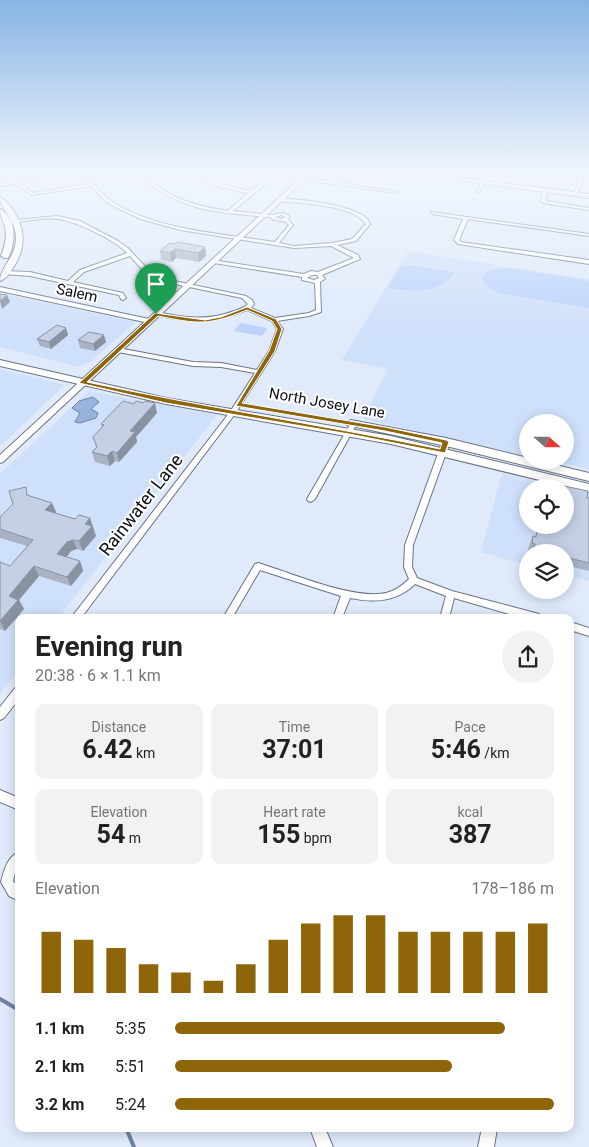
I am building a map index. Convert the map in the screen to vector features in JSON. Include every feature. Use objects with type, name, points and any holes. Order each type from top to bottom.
[{"type":"main road","points":[[0,265],[10,242],[8,226]]},
{"type":"main road","points":[[3,276],[12,264],[18,249],[21,235],[19,226]]},
{"type":"main road","name":"North Josey Lane","points":[[1,359],[86,380],[236,409],[351,428],[589,477]]},
{"type":"main road","name":"North Josey Lane","points":[[1,359],[36,363],[86,380]]},
{"type":"main road","name":"North Josey Lane","points":[[444,447],[589,488]]},
{"type":"street","points":[[84,226],[114,240],[152,278],[186,287],[244,297],[251,304],[247,308],[222,319],[205,322],[156,314]]},
{"type":"street","points":[[170,226],[238,239],[294,247],[332,244],[356,238],[367,226]]},
{"type":"street","points":[[0,460],[253,226]]},
{"type":"street","points":[[275,245],[290,226]]},
{"type":"street","points":[[463,226],[456,240],[460,243],[589,262]]},
{"type":"street","points":[[520,226],[589,235]]},
{"type":"street","points":[[214,262],[304,276],[311,273],[319,274],[357,259],[356,256],[332,244]]},
{"type":"street","points":[[68,283],[82,271],[130,254]]},
{"type":"street","points":[[3,276],[30,274],[121,294],[123,298]]},
{"type":"street","points":[[304,276],[306,280],[316,282],[323,278],[319,274]]},
{"type":"street","points":[[247,308],[274,320],[314,314],[319,310],[316,282]]},
{"type":"street","name":"Salem","points":[[0,290],[149,321]]},
{"type":"street","name":"Rainwater Lane","points":[[79,614],[236,409],[272,351],[280,329],[274,320]]},
{"type":"street","points":[[118,350],[193,364],[234,367],[258,372]]},
{"type":"street","points":[[311,499],[351,428]]},
{"type":"street","points":[[444,447],[409,544],[408,567],[414,580],[451,594],[524,614]]},
{"type":"street","points":[[229,614],[258,566],[347,594],[366,597],[386,597],[398,592],[414,580]]},
{"type":"street","points":[[339,614],[347,594]]},
{"type":"street","points":[[445,614],[451,594]]},
{"type":"street","points":[[574,627],[589,632]]},
{"type":"street","points":[[0,716],[15,696]]},
{"type":"street","points":[[0,796],[15,802]]},
{"type":"street","points":[[15,863],[10,870],[7,882],[15,893]]},
{"type":"street","points":[[319,1132],[325,1147]]},
{"type":"street","points":[[486,1147],[489,1132]]},
{"type":"shaded area","points":[[408,251],[589,279],[589,469],[574,466],[574,414],[519,414],[519,454],[363,419],[388,369],[342,360]]},
{"type":"shaded area","points":[[407,265],[455,272],[448,280],[433,288],[416,291],[388,288],[400,267]]},
{"type":"shaded area","points":[[509,268],[589,281],[589,308],[499,293],[491,289],[482,280],[483,276],[489,271]]},
{"type":"shaded area","points":[[0,293],[136,322],[90,362],[79,367],[0,347]]},
{"type":"shaded area","points":[[240,323],[268,328],[262,336],[234,331]]},
{"type":"shaded area","points":[[0,369],[65,385],[0,446]]},
{"type":"shaded area","points":[[89,391],[217,415],[61,614],[15,614],[15,675],[0,694],[0,474]]},
{"type":"shaded area","points":[[93,397],[99,402],[91,409],[98,413],[96,418],[80,423],[75,422],[80,413],[72,408],[79,401]]},
{"type":"shaded area","points":[[502,473],[529,479],[519,479],[519,534],[574,534],[574,490],[589,493],[589,581],[574,577],[574,544],[519,544],[519,563],[481,552]]},
{"type":"building","points":[[177,242],[205,247],[198,253],[175,249],[170,253],[160,251],[170,243],[175,244]]},
{"type":"building","points":[[0,294],[7,295],[0,301]]},
{"type":"building","points":[[57,325],[66,328],[49,342],[37,339]]},
{"type":"building","points":[[89,332],[104,335],[93,344],[78,340]]},
{"type":"building","points":[[123,401],[134,404],[136,401],[155,403],[130,431],[135,432],[117,453],[112,451],[107,456],[92,452],[97,447],[93,437],[104,425],[101,424]]},
{"type":"building","points":[[26,487],[27,495],[52,503],[45,510],[75,519],[79,515],[90,518],[85,524],[92,526],[79,541],[67,542],[57,554],[80,561],[67,577],[34,566],[9,596],[18,600],[0,621],[0,562],[10,566],[33,540],[0,529],[0,517],[13,504],[9,491]]},
{"type":"building","points":[[574,488],[588,491],[589,563],[574,559],[574,544],[532,543],[533,536],[536,537],[536,534],[574,534]]},
{"type":"waterway","points":[[0,999],[15,1008]]},
{"type":"waterway","points":[[128,1132],[134,1147]]},
{"type":"route","points":[[247,308],[274,320],[280,329],[272,351],[238,404],[385,429],[446,442],[442,452],[349,432],[166,401],[82,383],[156,314],[205,322],[222,319],[247,308]]}]
